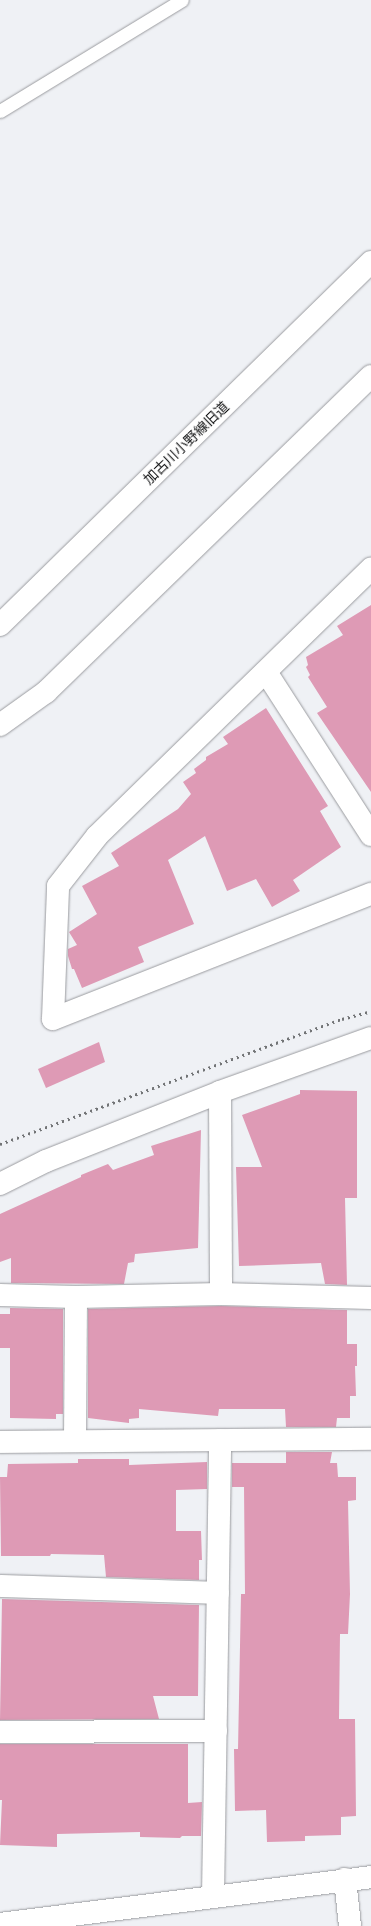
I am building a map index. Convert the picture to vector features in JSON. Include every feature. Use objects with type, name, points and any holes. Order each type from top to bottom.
[{"type":"street","name":"加古川小野線旧道","points":[[0,625],[371,262]]},
{"type":"street","points":[[0,725],[46,692],[371,376]]},
{"type":"street","points":[[371,569],[97,836],[58,886],[53,1019],[371,894]]},
{"type":"street","points":[[266,672],[371,835]]},
{"type":"street","points":[[0,1184],[46,1161],[220,1092],[371,1038]]},
{"type":"street","points":[[220,1092],[221,1294]]},
{"type":"street","points":[[0,1295],[76,1297],[221,1294],[371,1298]]},
{"type":"street","points":[[74,1441],[76,1297]]},
{"type":"street","points":[[371,1429],[371,1452]]},
{"type":"street","points":[[0,1442],[371,1439]]},
{"type":"street","points":[[213,1897],[220,1440]]},
{"type":"street","points":[[0,1586],[218,1593]]},
{"type":"street","points":[[0,1732],[216,1731]]},
{"type":"street","points":[[0,1924],[345,1879],[371,1877]]},
{"type":"street","points":[[345,1879],[350,1926]]},
{"type":"lane","points":[[0,111],[182,0]]},
{"type":"building","points":[[371,605],[371,792],[317,713],[327,707],[308,677],[310,675],[306,667],[308,665],[306,657],[343,635],[337,626]]},
{"type":"building","points":[[266,708],[328,806],[320,811],[341,847],[293,880],[300,891],[272,907],[256,879],[227,891],[205,836],[168,860],[194,924],[138,947],[144,962],[82,988],[74,969],[72,969],[68,956],[68,949],[77,945],[69,932],[97,914],[82,886],[119,866],[111,853],[178,809],[191,794],[183,782],[196,773],[194,769],[206,760],[206,757],[228,744],[223,737]]},
{"type":"building","points":[[99,1042],[105,1062],[46,1088],[38,1069]]},
{"type":"building","points":[[300,1090],[357,1091],[357,1198],[345,1198],[347,1285],[325,1284],[321,1263],[239,1266],[236,1167],[262,1167],[242,1115],[300,1094]]},
{"type":"building","points":[[201,1130],[198,1248],[135,1254],[134,1262],[128,1263],[124,1284],[11,1283],[11,1258],[0,1262],[0,1214],[81,1177],[81,1175],[108,1164],[113,1170],[154,1155],[151,1146]]},
{"type":"building","points":[[221,1306],[347,1310],[347,1344],[357,1344],[357,1366],[355,1366],[356,1396],[350,1396],[350,1418],[337,1418],[336,1427],[286,1427],[285,1409],[219,1409],[218,1416],[139,1409],[139,1418],[129,1419],[129,1423],[88,1418],[88,1309]]},
{"type":"building","points":[[10,1308],[63,1309],[63,1414],[56,1414],[56,1419],[10,1418],[10,1348],[0,1348],[0,1314],[10,1314]]},
{"type":"building","points":[[286,1452],[332,1452],[330,1463],[337,1463],[338,1477],[356,1477],[356,1500],[348,1501],[350,1594],[348,1634],[340,1634],[339,1719],[355,1719],[356,1816],[341,1817],[341,1835],[305,1836],[305,1841],[267,1842],[266,1810],[235,1811],[234,1749],[238,1749],[241,1594],[245,1594],[244,1487],[232,1487],[232,1463],[286,1463]]},
{"type":"building","points":[[78,1459],[129,1459],[129,1465],[207,1462],[207,1489],[176,1490],[176,1531],[201,1531],[202,1560],[199,1560],[199,1580],[106,1577],[104,1555],[51,1554],[50,1556],[1,1556],[0,1477],[7,1477],[8,1464],[78,1463]]},
{"type":"building","points":[[2,1599],[199,1605],[198,1696],[153,1696],[159,1719],[0,1720]]},
{"type":"building","points":[[0,1744],[188,1744],[188,1803],[202,1802],[201,1836],[182,1836],[180,1838],[140,1837],[140,1832],[57,1834],[57,1847],[0,1845],[2,1800],[0,1800]]},
{"type":"railway","points":[[0,1144],[342,1019],[371,1011]]}]
